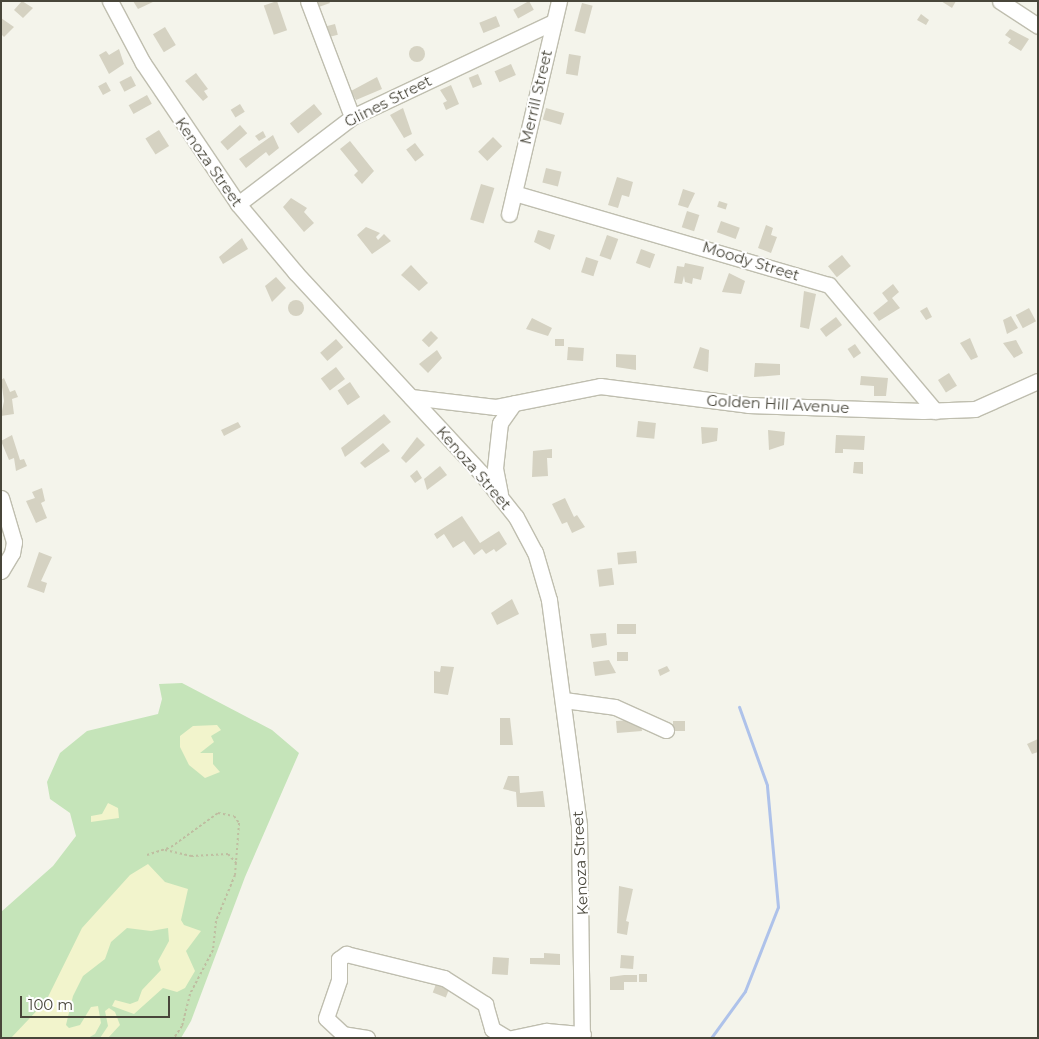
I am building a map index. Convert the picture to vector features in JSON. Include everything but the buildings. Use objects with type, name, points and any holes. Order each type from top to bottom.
[{"type":"street","name":"Kenoza Street","points":[[110,1],[143,63],[238,204],[295,272],[501,497],[527,536],[548,591],[564,700],[582,871],[583,1036]]},
{"type":"street","points":[[308,1],[352,117]]},
{"type":"street","name":"Merrill Street","points":[[509,214],[559,1]]},
{"type":"street","points":[[1000,1],[1038,26]]},
{"type":"street","name":"Glines Street","points":[[238,204],[352,117],[553,22]]},
{"type":"street","name":"Moody Street","points":[[514,193],[828,285],[935,411]]},
{"type":"street","name":"Golden Hill Avenue","points":[[411,397],[486,408],[600,386],[748,405],[935,411],[975,409],[1038,381]]},
{"type":"street","points":[[501,497],[495,468],[500,423],[514,403]]},
{"type":"street","points":[[1,498],[14,542],[12,553],[1,571]]},
{"type":"street","points":[[564,700],[615,707],[666,730]]},
{"type":"street","points":[[367,1038],[343,1034],[326,1018],[339,980],[339,959],[346,954],[444,978],[485,1004],[488,1033],[507,1038]]},
{"type":"street","points":[[512,1038],[527,1032],[583,1036]]},
{"type":"path","points":[[147,855],[165,850],[204,820],[225,813],[234,816],[239,823],[237,864],[225,905],[216,921],[211,956],[190,994],[182,1026],[174,1038]]},
{"type":"path","points":[[165,850],[191,856],[228,854],[237,864]]},
{"type":"shaded area","points":[[182,683],[272,730],[299,753],[245,877],[191,1021],[181,1038],[1,1038],[1,912],[53,866],[76,836],[70,813],[50,799],[47,782],[60,753],[87,731],[158,714],[162,699],[159,684]]},
{"type":"sand","points":[[217,725],[221,730],[211,736],[214,742],[200,753],[213,753],[213,764],[220,772],[205,778],[189,765],[180,747],[180,736],[193,726]]},
{"type":"sand","points":[[108,803],[118,808],[119,818],[91,822],[91,816],[102,814]]},
{"type":"sand","points":[[148,864],[165,882],[188,889],[181,920],[184,925],[201,931],[186,951],[195,971],[185,988],[177,992],[163,988],[134,1014],[112,1006],[115,1000],[130,1004],[138,1001],[142,990],[161,970],[158,961],[169,941],[168,928],[151,931],[127,928],[111,942],[105,959],[83,976],[73,996],[66,1025],[69,1028],[80,1025],[91,1007],[98,1006],[101,1023],[95,1034],[88,1038],[11,1038],[46,1001],[82,928],[130,875]]},
{"type":"sand","points":[[109,1008],[115,1012],[120,1025],[108,1038],[100,1038],[108,1026],[105,1011]]},
{"type":"waterway","points":[[711,1038],[745,991],[778,907],[767,785],[739,707]]}]
